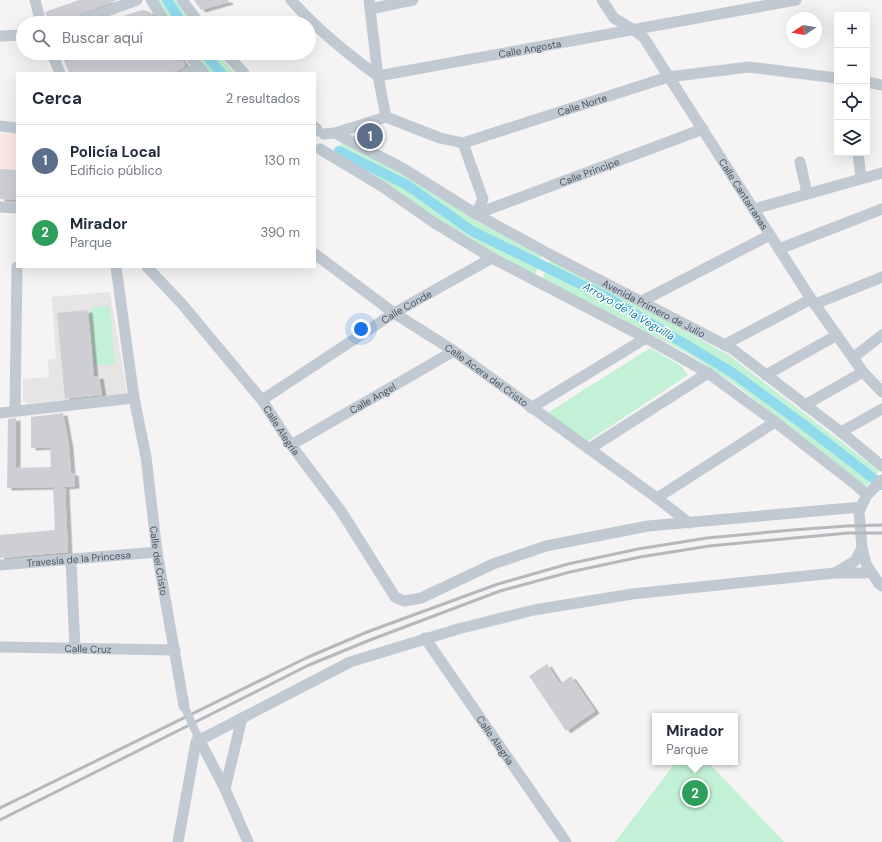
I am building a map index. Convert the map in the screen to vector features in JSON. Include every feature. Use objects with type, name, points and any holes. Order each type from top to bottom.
[{"type":"street","points":[[35,0],[39,16]]},
{"type":"street","points":[[93,16],[137,0]]},
{"type":"street","points":[[151,0],[161,16]]},
{"type":"street","points":[[182,0],[194,16]]},
{"type":"street","points":[[291,0],[304,16]]},
{"type":"street","points":[[386,117],[378,76],[370,4],[413,0]]},
{"type":"street","name":"Calle Cantarranas","points":[[602,0],[614,18],[644,38],[813,302],[854,357],[863,372],[882,392]]},
{"type":"street","name":"Calle Angosta","points":[[378,76],[796,0]]},
{"type":"street","points":[[316,27],[349,56],[378,76]]},
{"type":"street","points":[[0,36],[16,35]]},
{"type":"street","points":[[55,60],[60,72]]},
{"type":"street","points":[[190,72],[201,70],[193,60]]},
{"type":"street","points":[[232,60],[243,72]]},
{"type":"street","name":"Calle Norte","points":[[463,143],[668,76],[749,67],[834,78]]},
{"type":"street","points":[[870,83],[882,85]]},
{"type":"street","points":[[476,214],[483,198],[463,143],[440,138],[386,117],[322,132],[327,138],[326,144],[318,149],[378,184],[433,222],[492,258],[646,338],[708,374],[775,422],[867,495]]},
{"type":"street","points":[[0,126],[16,128]]},
{"type":"street","name":"Calle Principe","points":[[476,214],[703,129]]},
{"type":"street","name":"Avenida Primero de Julio","points":[[322,132],[404,169],[476,214],[547,253],[732,348],[841,432],[882,466]]},
{"type":"street","points":[[858,156],[861,178]]},
{"type":"street","points":[[800,162],[807,193]]},
{"type":"street","points":[[754,209],[882,173]]},
{"type":"street","points":[[0,207],[16,208]]},
{"type":"street","points":[[780,249],[882,209]]},
{"type":"street","points":[[642,301],[770,235]]},
{"type":"street","name":"Calle Acera del Cristo","points":[[316,255],[394,313],[454,351],[657,498],[689,523]]},
{"type":"street","name":"Calle Conde","points":[[262,400],[394,313],[492,258]]},
{"type":"street","points":[[15,411],[17,268]]},
{"type":"street","name":"Calle del Cristo","points":[[116,268],[134,398],[146,458],[158,552],[184,706],[225,790],[248,842]]},
{"type":"street","name":"Calle Alegría","points":[[148,268],[182,304],[262,400],[290,445],[341,511],[395,597],[404,601],[421,598],[493,564],[546,546],[648,526],[689,523]]},
{"type":"street","points":[[724,344],[813,302],[882,277]]},
{"type":"street","points":[[766,375],[838,335]]},
{"type":"street","points":[[854,357],[882,335]]},
{"type":"street","points":[[531,408],[646,338]]},
{"type":"street","name":"Calle Angel","points":[[290,445],[454,351]]},
{"type":"street","points":[[804,405],[863,372]]},
{"type":"street","points":[[589,449],[708,374]]},
{"type":"street","points":[[0,413],[134,398]]},
{"type":"street","points":[[841,432],[882,409]]},
{"type":"street","points":[[657,498],[775,422]]},
{"type":"street","points":[[882,480],[867,495],[859,511],[862,548],[866,564],[879,584],[882,586]]},
{"type":"street","points":[[689,523],[861,507]]},
{"type":"street","points":[[835,573],[855,561],[862,548]]},
{"type":"street","name":"Travesía de la Princesa","points":[[0,565],[158,552]]},
{"type":"street","points":[[71,560],[75,649]]},
{"type":"street","points":[[178,842],[196,742],[199,739],[350,662],[425,638],[534,610],[632,594],[835,573],[871,572]]},
{"type":"street","name":"Calle Alegría","points":[[425,638],[566,842]]},
{"type":"street","name":"Calle Cruz","points":[[0,647],[175,650]]},
{"type":"street","points":[[225,790],[242,718]]},
{"type":"shaded area","points":[[0,133],[16,134],[16,200],[0,199]]},
{"type":"shaded area","points":[[110,292],[127,393],[28,404],[23,400],[23,379],[49,377],[48,360],[56,359],[52,297]]},
{"type":"green space","points":[[156,0],[176,0],[187,16],[166,16]]},
{"type":"green space","points":[[197,60],[223,60],[234,72],[208,72]]},
{"type":"green space","points":[[342,141],[400,171],[482,224],[542,255],[535,276],[472,241],[383,187],[331,163]]},
{"type":"green space","points":[[551,255],[730,356],[879,471],[865,488],[739,387],[689,354],[594,305],[541,283]]},
{"type":"green space","points":[[110,306],[115,364],[95,365],[90,308]]},
{"type":"green space","points":[[650,348],[681,366],[688,375],[585,443],[556,422],[549,412]]},
{"type":"green space","points":[[674,765],[711,765],[784,842],[615,842]]},
{"type":"building","points":[[79,0],[117,0],[75,16],[46,16],[45,12]]},
{"type":"building","points":[[194,0],[228,0],[229,2],[201,10]]},
{"type":"building","points":[[143,10],[150,12],[153,16],[123,16]]},
{"type":"building","points":[[64,60],[182,60],[185,64],[184,67],[176,72],[69,72]]},
{"type":"building","points":[[0,169],[16,170],[16,200],[0,199]]},
{"type":"building","points":[[88,310],[94,377],[99,376],[102,395],[65,399],[57,313]]},
{"type":"building","points":[[63,413],[69,446],[71,473],[74,473],[75,486],[65,487],[68,552],[0,558],[0,535],[55,530],[53,487],[7,488],[8,419],[16,418],[16,468],[51,467],[50,447],[31,448],[31,417]]},
{"type":"building","points":[[547,664],[560,684],[571,676],[595,711],[566,731],[529,676]]},
{"type":"waterway","name":"Arroyo de la Veguilla","points":[[167,0],[177,16]]},
{"type":"waterway","name":"Arroyo de la Veguilla","points":[[210,60],[220,72]]},
{"type":"waterway","name":"Arroyo de la Veguilla","points":[[339,151],[407,185],[472,231],[607,297],[733,373],[882,485]]},
{"type":"railway","points":[[0,808],[306,658],[367,632],[498,584],[568,564],[638,549],[707,538],[792,530],[882,525]]},
{"type":"railway","points":[[0,820],[309,665],[370,640],[500,591],[570,572],[640,557],[709,546],[848,533],[882,533]]},
{"type":"place","name":"Policía Local","points":[[370,136]]},
{"type":"place","name":"Mirador","points":[[695,793]]}]
